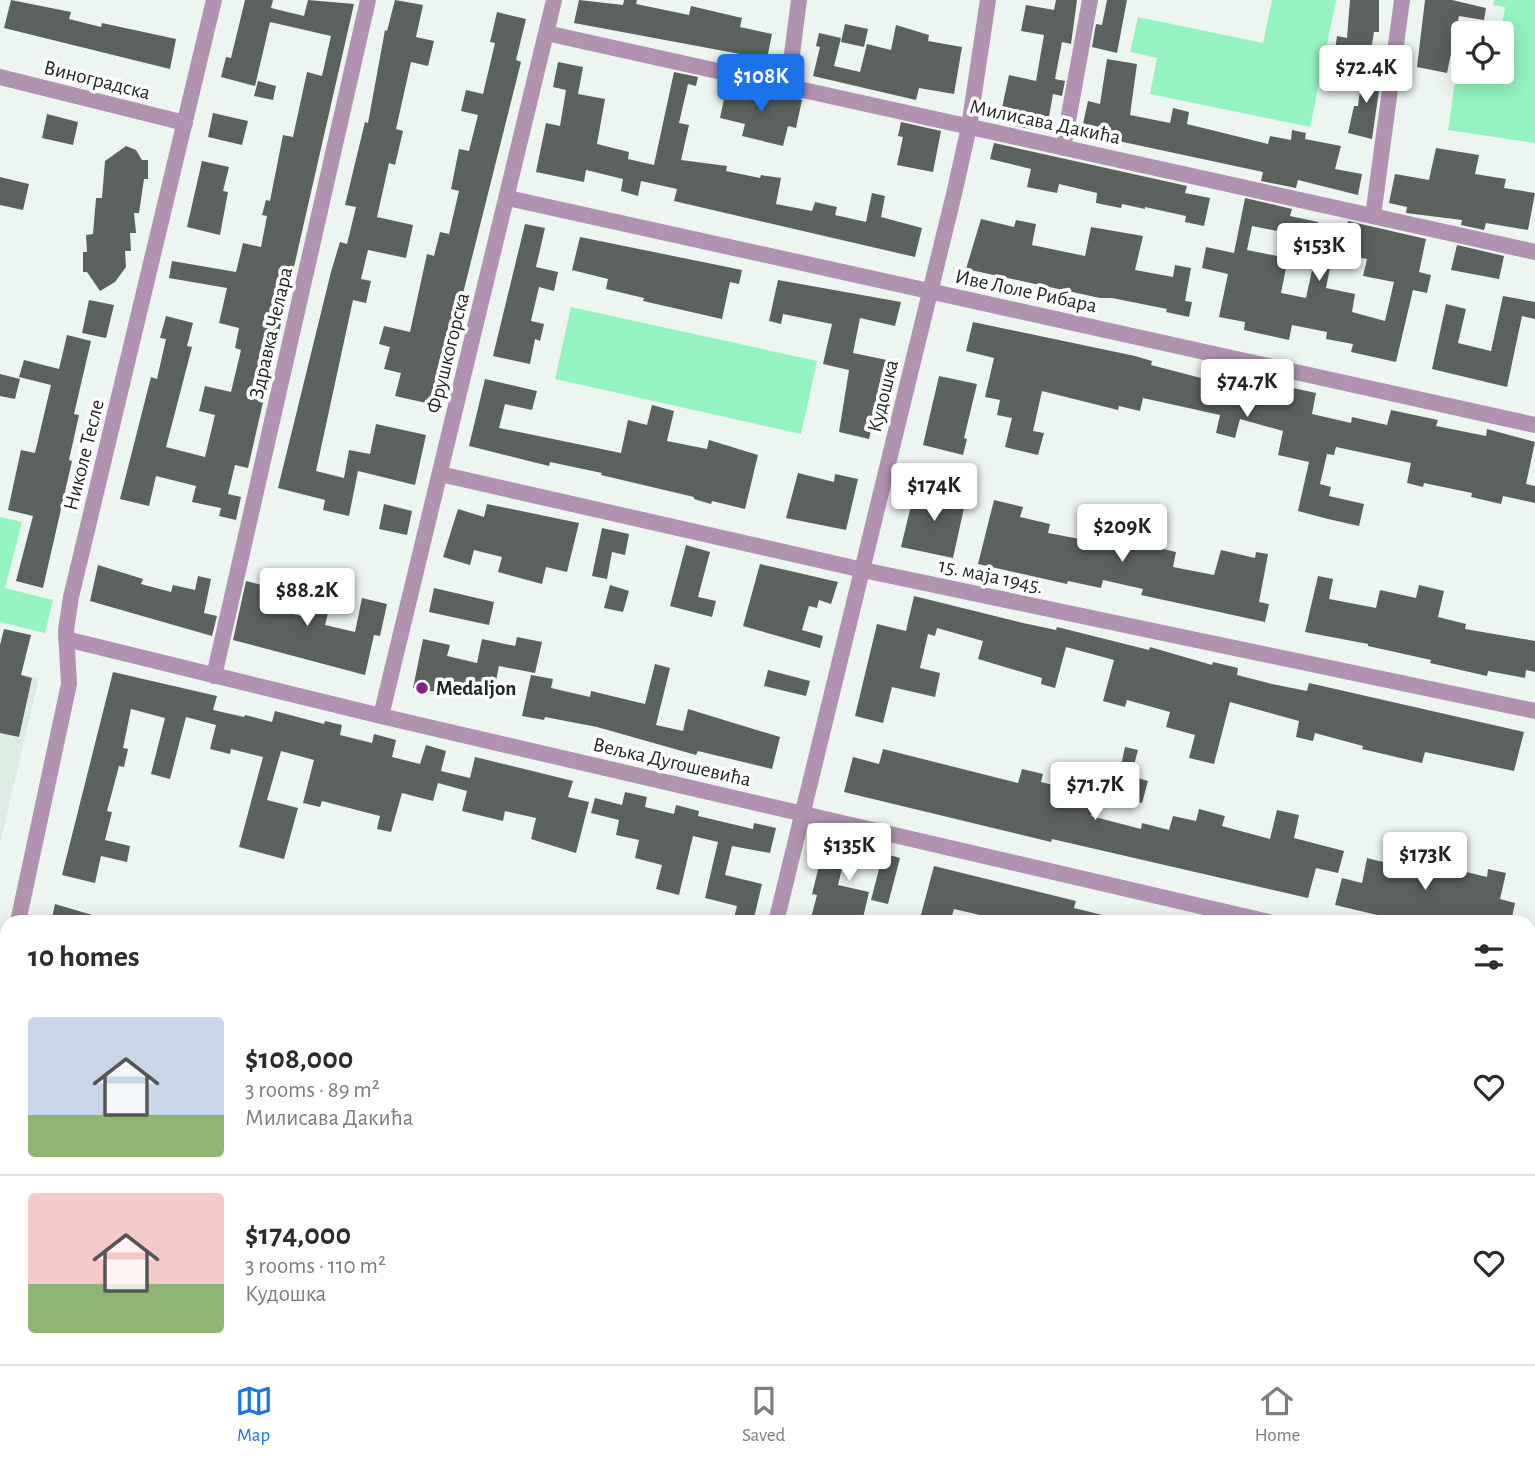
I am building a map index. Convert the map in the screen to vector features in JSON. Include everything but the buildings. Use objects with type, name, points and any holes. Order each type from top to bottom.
[{"type":"street","name":"Николе Тесле","points":[[20,915],[69,684],[66,639],[71,597],[214,0]]},
{"type":"street","name":"Здравка Челара","points":[[214,676],[368,0]]},
{"type":"street","name":"Фрушкогорска","points":[[382,716],[554,0]]},
{"type":"street","points":[[788,85],[799,0]]},
{"type":"street","name":"Кудошка","points":[[778,915],[969,128],[988,0]]},
{"type":"street","points":[[1063,148],[1090,0]]},
{"type":"street","points":[[1373,216],[1402,0]]},
{"type":"street","name":"Милисава Дакића","points":[[546,33],[1535,252]]},
{"type":"street","name":"Виноградска","points":[[0,77],[185,123]]},
{"type":"street","name":"Иве Лоле Рибара","points":[[508,198],[1535,425]]},
{"type":"street","name":"15. маја 1945.","points":[[440,474],[863,570],[1535,711]]},
{"type":"street","name":"Вељка Дугошевића","points":[[66,639],[382,716],[1239,915]]},
{"type":"shaded area","points":[[0,669],[39,678],[0,844]]},
{"type":"green space","points":[[1272,0],[1336,0],[1310,127],[1150,94],[1157,58],[1130,52],[1138,17],[1263,43]]},
{"type":"green space","points":[[1494,0],[1535,0],[1535,143],[1448,130],[1455,84],[1514,84],[1514,21],[1503,21],[1505,7],[1493,5]]},
{"type":"green space","points":[[571,307],[817,361],[801,434],[555,379]]},
{"type":"green space","points":[[0,517],[22,522],[5,588],[53,600],[45,633],[0,622]]},
{"type":"place","name":"Medaljon","points":[[422,688]]}]
